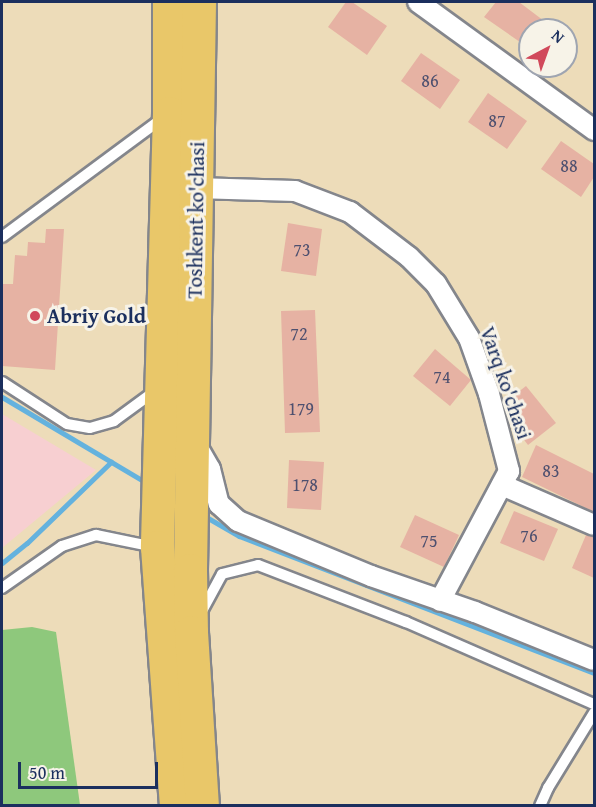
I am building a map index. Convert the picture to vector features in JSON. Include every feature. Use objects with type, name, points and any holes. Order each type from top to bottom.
[{"type":"highway","name":"Toshkent ko'chasi","points":[[169,2],[169,113],[157,547],[176,806]]},
{"type":"highway","name":"Toshkent ko'chasi","points":[[199,2],[190,570],[191,632],[202,806]]},
{"type":"street","points":[[418,2],[594,130]]},
{"type":"street","name":"Varq ko'chasi","points":[[196,188],[295,191],[350,212],[409,257],[436,284],[469,338],[503,443],[509,471],[440,601]]},
{"type":"street","points":[[193,438],[210,468],[219,504],[238,521],[371,576],[594,660]]},
{"type":"street","points":[[502,485],[594,525]]},
{"type":"lane","points":[[2,237],[169,113]]},
{"type":"lane","points":[[2,382],[67,424],[90,428],[114,421],[160,387]]},
{"type":"lane","points":[[2,588],[62,546],[96,535],[157,547]]},
{"type":"lane","points":[[191,632],[222,574],[258,565],[406,622],[594,704]]},
{"type":"lane","points":[[540,806],[548,788],[594,713]]},
{"type":"shaded area","points":[[2,414],[96,470],[2,548]]},
{"type":"green space","points":[[32,627],[56,632],[80,805],[2,805],[2,630]]},
{"type":"building","points":[[346,2],[352,2],[387,26],[367,55],[328,27]]},
{"type":"building","points":[[496,2],[519,2],[540,18],[518,18],[518,41],[484,17]]},
{"type":"building","points":[[421,53],[460,80],[440,109],[401,81]]},
{"type":"building","points":[[488,93],[527,121],[507,149],[468,122]]},
{"type":"building","points":[[561,141],[594,164],[594,177],[581,197],[541,169]]},
{"type":"building","points":[[288,223],[322,229],[316,276],[281,271]]},
{"type":"building","points":[[46,229],[64,229],[55,370],[2,366],[3,284],[13,284],[15,255],[27,256],[28,242],[45,243]]},
{"type":"building","points":[[315,310],[320,432],[285,433],[281,311]]},
{"type":"building","points":[[435,349],[471,380],[450,406],[413,376]]},
{"type":"building","points":[[526,386],[556,423],[528,445],[508,419],[504,403]]},
{"type":"building","points":[[536,445],[594,474],[594,512],[522,477]]},
{"type":"building","points":[[289,460],[324,462],[321,510],[287,508]]},
{"type":"building","points":[[514,511],[558,529],[544,561],[500,543]]},
{"type":"building","points":[[415,515],[459,535],[444,567],[400,547]]},
{"type":"building","points":[[586,535],[594,537],[594,578],[572,568]]},
{"type":"waterway","points":[[2,397],[147,483]]},
{"type":"waterway","points":[[2,563],[27,543],[111,462]]},
{"type":"waterway","points":[[201,514],[239,536],[594,673]]},
{"type":"place","name":"Abriy Gold","points":[[35,316]]}]
